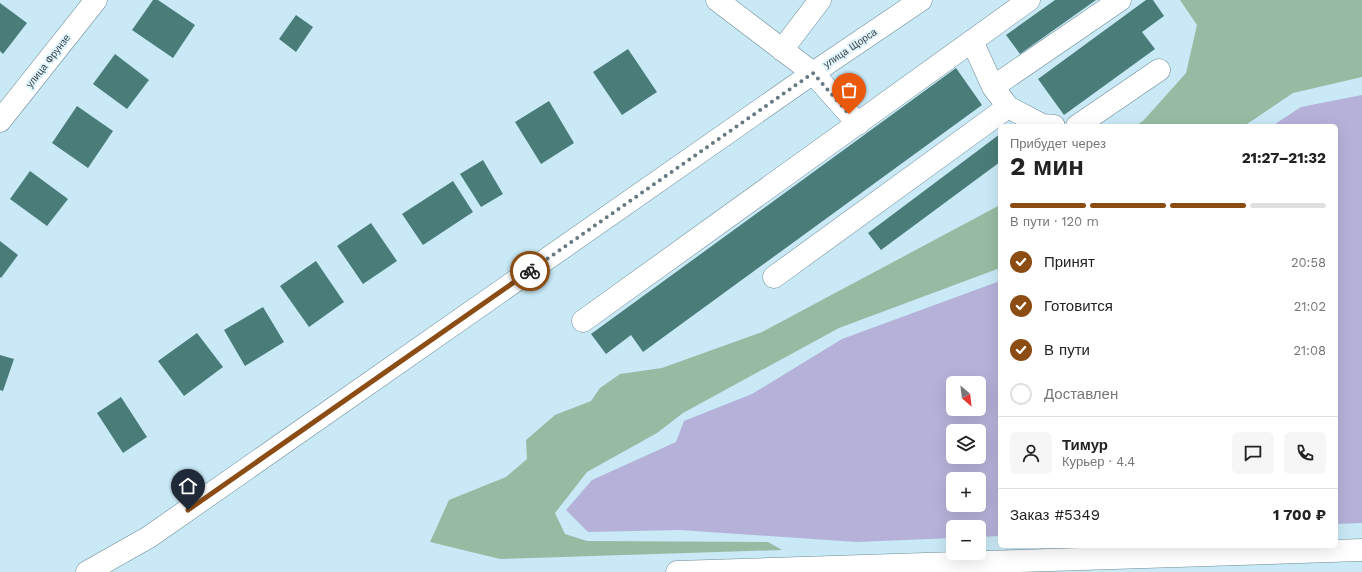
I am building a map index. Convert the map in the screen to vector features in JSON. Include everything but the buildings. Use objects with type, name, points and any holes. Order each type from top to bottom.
[{"type":"street","name":"улица Фрунзе","points":[[0,121],[96,0]]},
{"type":"street","points":[[717,0],[813,73],[858,124]]},
{"type":"street","points":[[782,50],[820,0]]},
{"type":"street","name":"улица Щорса","points":[[87,572],[149,537],[813,73],[921,0]]},
{"type":"street","points":[[583,321],[1029,0]]},
{"type":"street","points":[[993,87],[1120,0]]},
{"type":"street","points":[[972,41],[993,87],[1008,108],[1040,124]]},
{"type":"street","points":[[1081,124],[1159,70]]},
{"type":"street","points":[[774,277],[1008,108]]},
{"type":"street","points":[[677,572],[1362,550]]},
{"type":"green space","points":[[1180,0],[1362,0],[1362,77],[1293,93],[1247,124],[1138,124],[1143,121],[1186,73],[1197,25]]},
{"type":"green space","points":[[998,206],[998,269],[839,328],[683,413],[657,433],[587,472],[555,513],[565,534],[587,541],[768,542],[782,550],[500,559],[430,542],[449,500],[506,477],[527,459],[526,440],[555,415],[591,401],[600,388],[620,374],[662,368],[762,332]]},
{"type":"shaded area","points":[[1362,95],[1362,523],[1338,524],[1338,124],[1275,124],[1301,107]]},
{"type":"shaded area","points":[[998,282],[998,536],[986,537],[986,520],[946,520],[946,538],[857,542],[680,530],[588,532],[566,510],[592,480],[676,442],[684,421],[752,394],[842,339]]},
{"type":"way so far","points":[[530,271],[813,73],[849,114]]},
{"type":"route","points":[[188,510],[530,271]]}]
